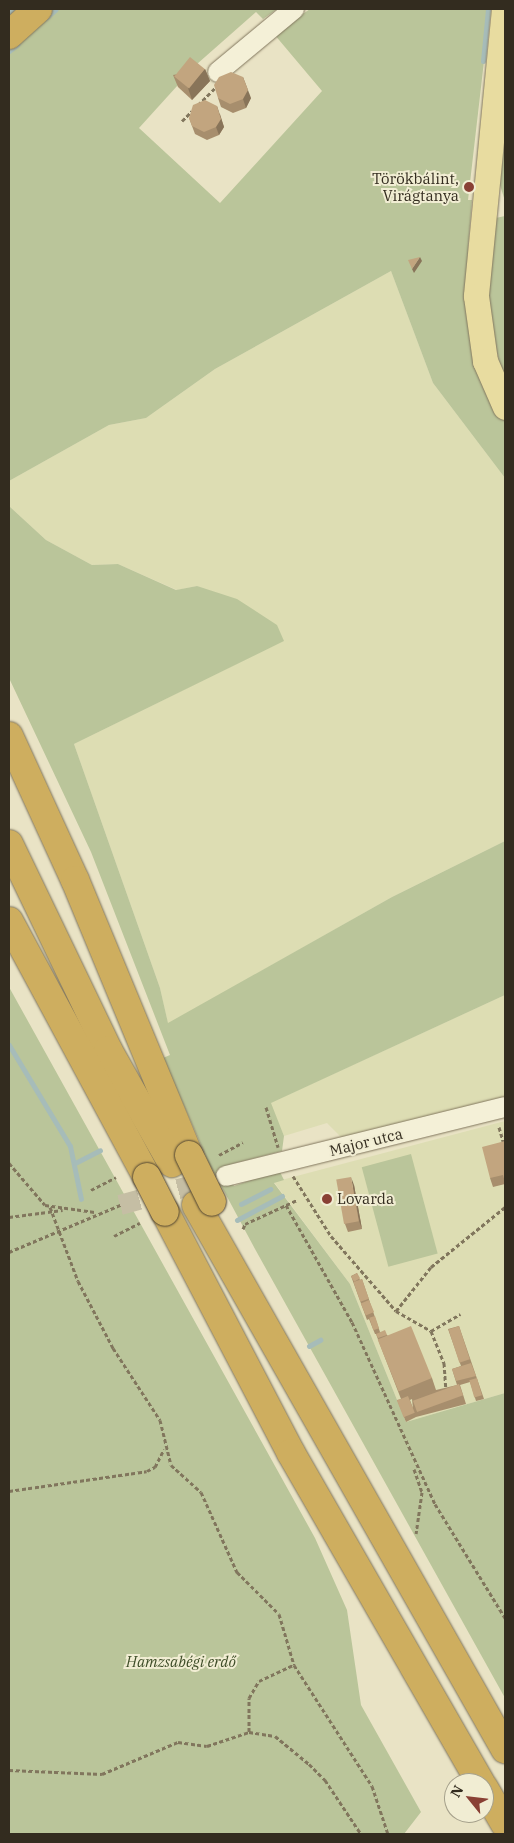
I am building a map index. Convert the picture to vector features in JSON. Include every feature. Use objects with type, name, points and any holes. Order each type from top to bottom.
[{"type":"highway","points":[[9,35],[38,9]]},
{"type":"highway","points":[[9,736],[75,880],[180,1159]]},
{"type":"highway","points":[[9,844],[108,1050],[180,1159],[272,1333],[505,1749]]},
{"type":"highway","points":[[9,921],[147,1177],[290,1453],[475,1773]]},
{"type":"highway","points":[[9,960],[80,1088],[132,1149]]},
{"type":"highway","points":[[494,1805],[505,1824]]},
{"type":"main road","points":[[504,9],[476,296],[485,361],[505,407]]},
{"type":"street","points":[[222,68],[294,9]]},
{"type":"street","name":"Major utca","points":[[226,1176],[280,1160],[362,1145],[505,1107]]},
{"type":"path","points":[[182,121],[225,77],[222,68]]},
{"type":"path","points":[[266,1106],[280,1160]]},
{"type":"path","points":[[219,1155],[243,1142]]},
{"type":"path","points":[[9,1163],[37,1200],[50,1207],[96,1212]]},
{"type":"path","points":[[92,1190],[116,1177]]},
{"type":"path","points":[[293,1177],[331,1236],[396,1311],[431,1331],[444,1363],[446,1390]]},
{"type":"path","points":[[243,1229],[297,1200]]},
{"type":"path","points":[[9,1252],[96,1212],[120,1205]]},
{"type":"path","points":[[286,1205],[352,1322],[411,1459],[422,1492],[416,1534]]},
{"type":"path","points":[[50,1207],[78,1281],[113,1348],[160,1420],[164,1448],[171,1465],[201,1492],[237,1572],[279,1614],[294,1664],[372,1786],[388,1834]]},
{"type":"path","points":[[396,1311],[431,1267],[505,1207]]},
{"type":"path","points":[[9,1218],[52,1213],[68,1209]]},
{"type":"path","points":[[114,1236],[140,1223]]},
{"type":"path","points":[[431,1331],[460,1314]]},
{"type":"path","points":[[9,1491],[147,1471],[155,1468],[164,1448]]},
{"type":"path","points":[[411,1459],[505,1618]]},
{"type":"path","points":[[249,1732],[249,1698],[255,1686],[294,1664]]},
{"type":"path","points":[[9,1770],[102,1774],[178,1742],[207,1746],[249,1732],[275,1736],[325,1780],[360,1834]]},
{"type":"green space","points":[[9,9],[277,9],[263,19],[256,12],[197,64],[139,128],[220,203],[322,91],[274,34],[310,9],[490,9],[468,200],[472,200],[468,250],[484,380],[505,421],[505,478],[433,383],[391,271],[215,369],[146,418],[109,425],[9,481]]},
{"type":"green space","points":[[505,136],[505,201],[500,185]]},
{"type":"green space","points":[[505,216],[505,386],[487,311],[491,219]]},
{"type":"green space","points":[[391,271],[433,383],[505,478],[505,841],[392,897],[168,1024],[160,988],[74,744],[283,641],[197,586],[177,590],[118,564],[92,565],[46,540],[9,506],[9,481],[109,425],[146,418],[215,369]]},
{"type":"green space","points":[[9,506],[46,540],[92,565],[118,564],[176,590],[197,586],[237,599],[277,625],[284,641],[74,744],[160,988],[168,1023],[392,897],[505,841],[505,995],[271,1103],[284,1136],[282,1151],[224,1166],[234,1186],[279,1170],[284,1180],[274,1183],[350,1284],[406,1422],[505,1393],[505,1698],[209,1163],[163,1058],[170,1055],[91,852],[9,678]]},
{"type":"green space","name":"Hamzsabégi erdő","points":[[9,987],[315,1538],[347,1610],[361,1705],[421,1812],[404,1834],[9,1834]]},
{"type":"green space","points":[[505,995],[505,1097],[342,1138],[327,1123],[284,1136],[270,1103]]},
{"type":"green space","points":[[505,1121],[505,1393],[406,1422],[350,1284],[274,1182]]},
{"type":"green space","points":[[411,1154],[438,1253],[388,1267],[362,1167]]},
{"type":"building","points":[[190,57],[205,69],[189,88],[174,76]]},
{"type":"building","points":[[231,72],[243,77],[248,90],[243,99],[230,104],[218,98],[214,85],[219,77]]},
{"type":"building","points":[[205,100],[217,106],[221,119],[216,127],[204,132],[192,126],[189,118],[193,105]]},
{"type":"building","points":[[420,257],[412,269],[408,260]]},
{"type":"building","points":[[505,1141],[505,1182],[503,1175],[490,1178],[482,1147]]},
{"type":"building","points":[[351,1177],[359,1221],[344,1224],[336,1180]]},
{"type":"building","points":[[357,1273],[360,1278],[354,1282],[351,1277]]},
{"type":"building","points":[[362,1279],[369,1299],[360,1302],[353,1282]]},
{"type":"building","points":[[369,1300],[374,1312],[366,1315],[361,1304]]},
{"type":"building","points":[[375,1316],[379,1328],[373,1330],[369,1318]]},
{"type":"building","points":[[411,1326],[432,1378],[399,1391],[378,1339]]},
{"type":"building","points":[[459,1326],[470,1359],[459,1363],[449,1329]]},
{"type":"building","points":[[385,1330],[387,1335],[378,1338],[376,1334]]},
{"type":"building","points":[[471,1363],[476,1376],[456,1381],[452,1369]]},
{"type":"building","points":[[477,1378],[482,1395],[474,1398],[469,1380]]},
{"type":"building","points":[[459,1384],[463,1395],[417,1412],[413,1401]]},
{"type":"building","points":[[408,1396],[415,1413],[404,1417],[397,1400]]},
{"type":"waterway","points":[[9,13],[13,9]]},
{"type":"waterway","points":[[46,18],[56,9]]},
{"type":"waterway","points":[[483,61],[488,9]]},
{"type":"waterway","points":[[9,51],[18,44]]},
{"type":"waterway","points":[[9,1045],[70,1146],[81,1199]]},
{"type":"waterway","points":[[75,1163],[100,1150]]},
{"type":"waterway","points":[[241,1204],[270,1189]]},
{"type":"waterway","points":[[237,1220],[282,1196]]},
{"type":"waterway","points":[[309,1346],[320,1340]]},
{"type":"tunnel","points":[[120,1205],[215,1179]]},
{"type":"place","name":"Törökbálint, Virágtanya","points":[[469,187]]},
{"type":"place","name":"Lovarda","points":[[327,1199]]}]
